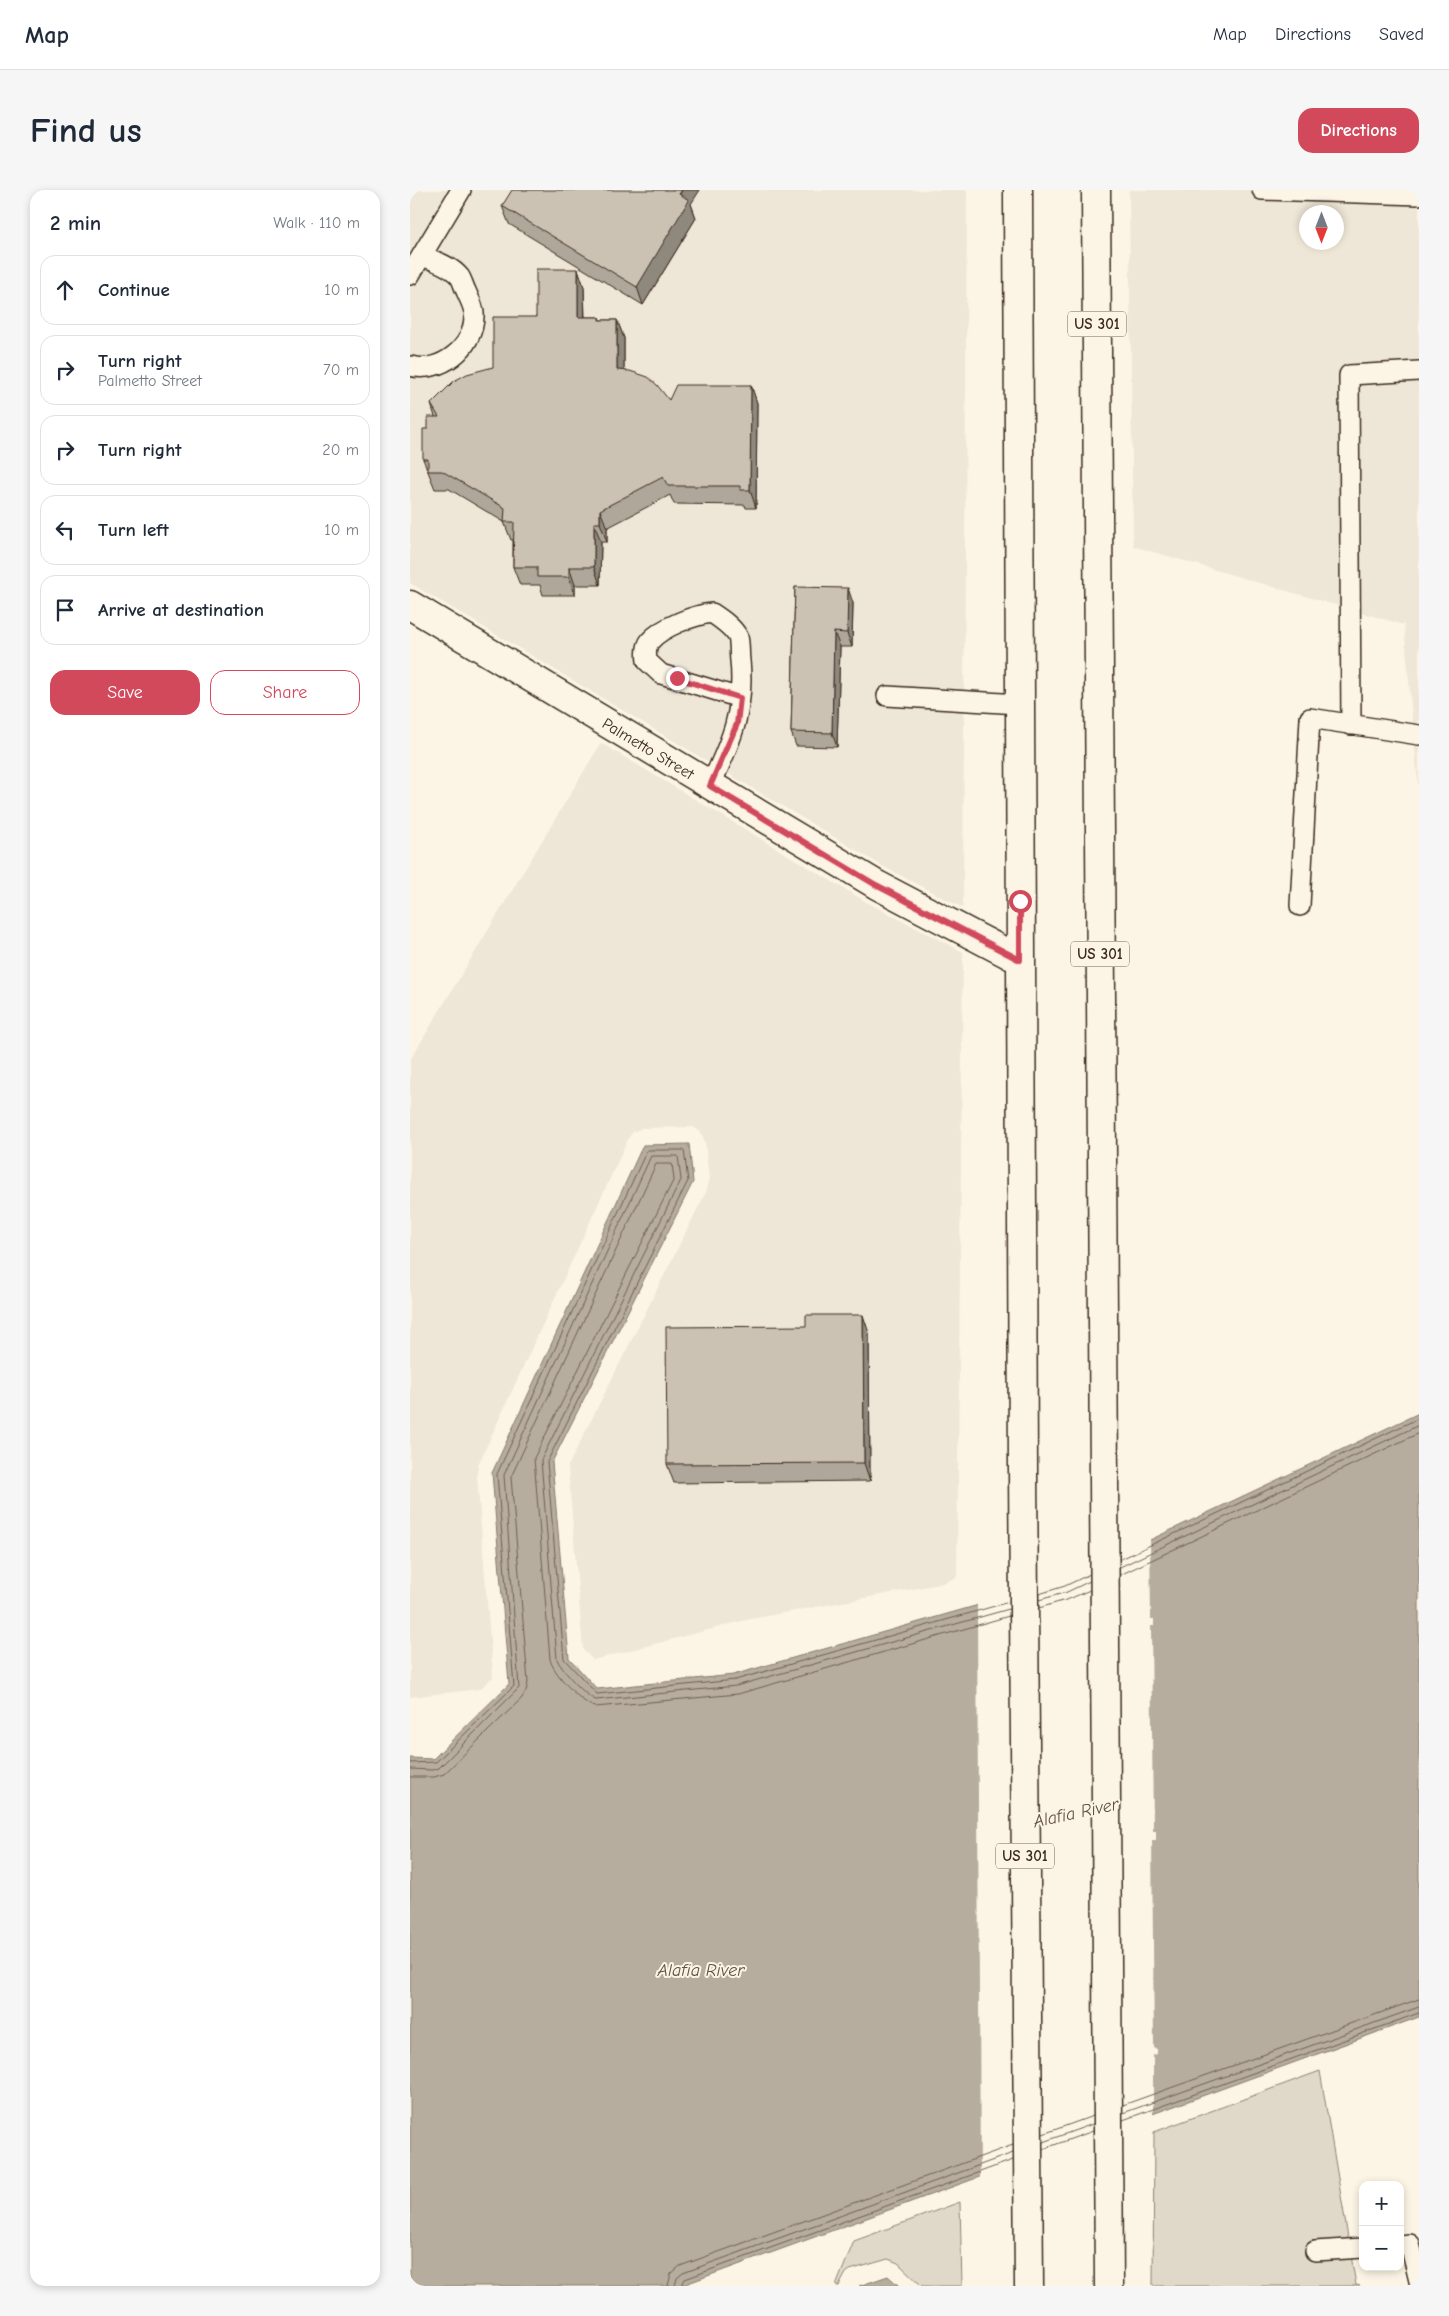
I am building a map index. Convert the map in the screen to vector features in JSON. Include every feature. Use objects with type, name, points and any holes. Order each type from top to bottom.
[{"type":"main road","name":"US 301","points":[[1018,190],[1020,960],[1029,2286]]},
{"type":"main road","name":"US 301","points":[[1096,190],[1110,2286]]},
{"type":"main road","name":"Palmetto Street","points":[[410,605],[876,885],[1020,960]]},
{"type":"lane","points":[[410,276],[461,190]]},
{"type":"lane","points":[[1262,190],[1419,195]]},
{"type":"lane","points":[[410,366],[418,368],[444,363],[460,350],[470,336],[475,316],[460,277],[443,264],[423,256]]},
{"type":"lane","points":[[1351,725],[1349,375],[1419,371]]},
{"type":"lane","points":[[710,786],[737,724],[740,698],[738,637],[725,622],[712,613],[695,615],[650,642],[646,652],[646,660],[662,674],[740,698]]},
{"type":"lane","points":[[887,696],[1019,704]]},
{"type":"lane","points":[[1300,906],[1310,718],[1419,735]]},
{"type":"lane","points":[[1404,2245],[1410,2244],[1419,2281]]},
{"type":"lane","points":[[1316,2251],[1359,2248]]},
{"type":"shaded area","points":[[410,190],[967,190],[963,908],[884,867],[410,583]]},
{"type":"shaded area","points":[[1129,190],[1419,190],[1419,795],[1404,625],[1133,546]]},
{"type":"shaded area","points":[[601,743],[868,903],[963,952],[957,1577],[940,1584],[750,1619],[593,1660],[583,1650],[568,1466],[707,1190],[709,1179],[705,1142],[701,1132],[693,1127],[642,1128],[633,1132],[629,1137],[478,1465],[477,1475],[493,1677],[480,1689],[410,1697],[410,1060]]},
{"type":"shaded area","points":[[1320,2071],[1356,2285],[1360,2286],[1153,2286],[1154,2132]]},
{"type":"shaded area","points":[[960,2202],[962,2286],[922,2286],[898,2263],[888,2259],[850,2270],[846,2273],[839,2286],[836,2286],[854,2241]]},
{"type":"water","name":"Alafia River","points":[[689,1144],[693,1182],[552,1462],[569,1658],[597,1689],[733,1675],[1063,1581],[1419,1413],[1419,2017],[680,2286],[410,2286],[410,1758],[433,1759],[509,1684],[492,1473],[643,1145]]},
{"type":"water","points":[[888,2276],[899,2286],[859,2286]]},
{"type":"pier","points":[[1150,1538],[1151,1619],[1154,1619],[1154,1626],[1151,1626],[1153,1831],[1156,1831],[1156,1840],[1152,1840],[1154,2048],[1157,2049],[1157,2054],[1153,2055],[1153,2117],[980,2180],[977,1603],[1063,1579]]},
{"type":"building","points":[[512,190],[682,190],[679,194],[689,200],[637,287],[502,206]]},
{"type":"building","points":[[536,269],[578,269],[578,317],[599,317],[599,320],[617,320],[617,370],[630,371],[648,377],[669,400],[676,385],[751,385],[750,490],[740,490],[740,486],[668,486],[663,477],[600,510],[600,523],[594,523],[594,567],[569,567],[569,577],[537,577],[537,567],[513,567],[514,522],[504,522],[505,508],[442,471],[428,471],[428,459],[423,459],[423,429],[428,429],[428,417],[439,417],[431,404],[454,381],[467,374],[493,367],[493,317],[536,317]]},
{"type":"building","points":[[795,587],[848,588],[847,633],[834,632],[832,733],[791,732]]},
{"type":"building","points":[[806,1315],[863,1315],[864,1463],[667,1464],[666,1327],[806,1326]]},
{"type":"route","points":[[677,678],[740,698],[737,724],[710,786],[876,885],[1020,960],[1020,901]]}]
